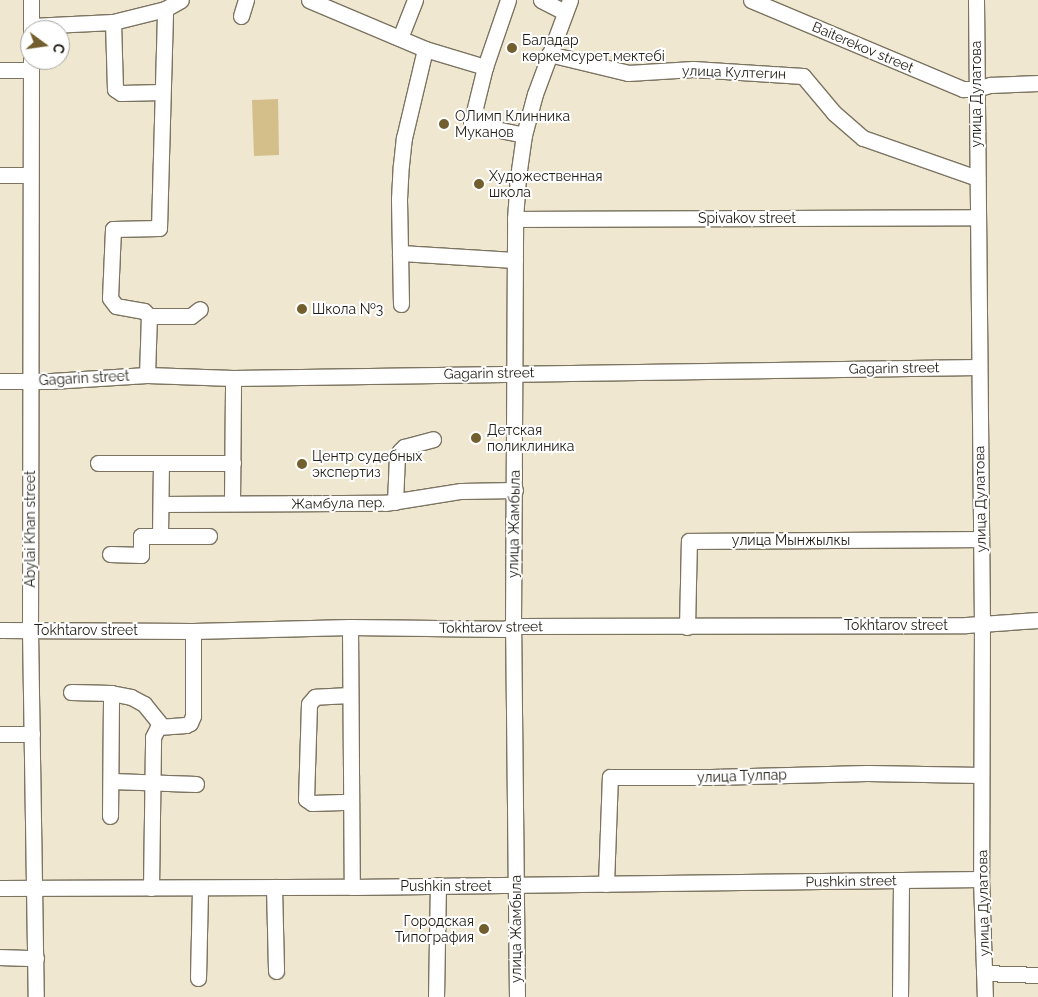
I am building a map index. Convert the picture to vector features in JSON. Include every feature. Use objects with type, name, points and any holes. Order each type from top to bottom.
[{"type":"street","points":[[31,0],[31,20]]},
{"type":"street","points":[[70,25],[113,22],[165,9],[181,0]]},
{"type":"street","points":[[241,16],[246,0]]},
{"type":"street","points":[[309,0],[425,49],[485,67]]},
{"type":"street","points":[[400,38],[416,0]]},
{"type":"street","points":[[508,0],[485,67],[471,124],[524,135]]},
{"type":"street","points":[[541,0],[567,6]]},
{"type":"street","name":"Baiterekov street","points":[[751,0],[963,89],[976,89]]},
{"type":"street","name":"улица Дулатова","points":[[976,0],[978,367],[982,624],[981,879],[984,997]]},
{"type":"street","name":"улица Жамбыла","points":[[517,997],[513,626],[515,219],[524,135],[535,94],[567,6]]},
{"type":"street","points":[[165,9],[158,228],[114,229],[112,302],[116,306],[144,311],[149,316],[191,316],[200,309]]},
{"type":"street","points":[[113,22],[114,89],[121,93],[162,92]]},
{"type":"street","points":[[401,304],[401,165],[404,138],[425,49]]},
{"type":"street","name":"улица Култегин","points":[[549,54],[628,73],[693,69],[746,74],[786,73],[803,76],[834,113],[863,138],[977,178]]},
{"type":"street","points":[[0,70],[20,67]]},
{"type":"street","name":"Abylai Khan street","points":[[31,70],[30,630],[36,997]]},
{"type":"street","points":[[976,89],[990,85],[1038,83]]},
{"type":"street","points":[[0,175],[30,174]]},
{"type":"street","name":"Spivakov street","points":[[515,219],[978,217]]},
{"type":"street","points":[[400,253],[515,260]]},
{"type":"street","points":[[147,375],[149,316]]},
{"type":"street","name":"Gagarin street","points":[[0,380],[51,381],[147,375],[233,378],[514,372],[978,367]]},
{"type":"street","points":[[232,504],[233,378]]},
{"type":"street","points":[[395,502],[396,456],[404,447],[434,439]]},
{"type":"street","points":[[98,463],[233,463]]},
{"type":"street","points":[[160,464],[160,535]]},
{"type":"street","name":"Жамбула пер.","points":[[161,504],[395,502],[461,491],[515,490]]},
{"type":"street","points":[[110,554],[141,555],[141,536],[209,536]]},
{"type":"street","name":"улица Мынжылкы","points":[[687,627],[689,541],[980,539]]},
{"type":"street","name":"Tokhtarov street","points":[[0,630],[193,631],[350,627],[504,629],[513,626],[687,627],[982,624],[1038,620]]},
{"type":"street","points":[[350,627],[352,887]]},
{"type":"street","points":[[151,888],[153,737],[154,731],[162,726],[186,725],[190,723],[193,716],[193,631]]},
{"type":"street","points":[[71,692],[111,693],[131,697],[144,704],[162,726]]},
{"type":"street","points":[[110,816],[112,781],[111,693]]},
{"type":"street","points":[[350,695],[315,697],[308,704],[306,799],[312,803],[350,802]]},
{"type":"street","points":[[0,734],[32,734]]},
{"type":"street","name":"улица Тулпар","points":[[606,884],[610,777],[711,778],[867,773],[981,775]]},
{"type":"street","points":[[112,781],[152,784],[196,784]]},
{"type":"street","name":"Pushkin street","points":[[0,888],[352,887],[981,879]]},
{"type":"street","points":[[900,997],[901,880]]},
{"type":"street","points":[[436,997],[438,885]]},
{"type":"street","points":[[274,887],[276,971]]},
{"type":"street","points":[[198,978],[200,888]]},
{"type":"street","points":[[0,957],[36,958]]},
{"type":"street","points":[[984,973],[1038,975]]},
{"type":"shaded area","points":[[278,99],[279,155],[254,156],[252,100]]},
{"type":"place","name":"Баладар көркемсурет мектебі","points":[[512,48]]},
{"type":"place","name":"ОЛимп Клинника Муканов","points":[[444,124]]},
{"type":"place","name":"Художественная школа","points":[[479,184]]},
{"type":"place","name":"Школа №3","points":[[302,309]]},
{"type":"place","name":"Детская поликлиника","points":[[476,438]]},
{"type":"place","name":"Центр судебных экспертиз","points":[[302,464]]},
{"type":"place","name":"Городская Типография","points":[[484,929]]}]
